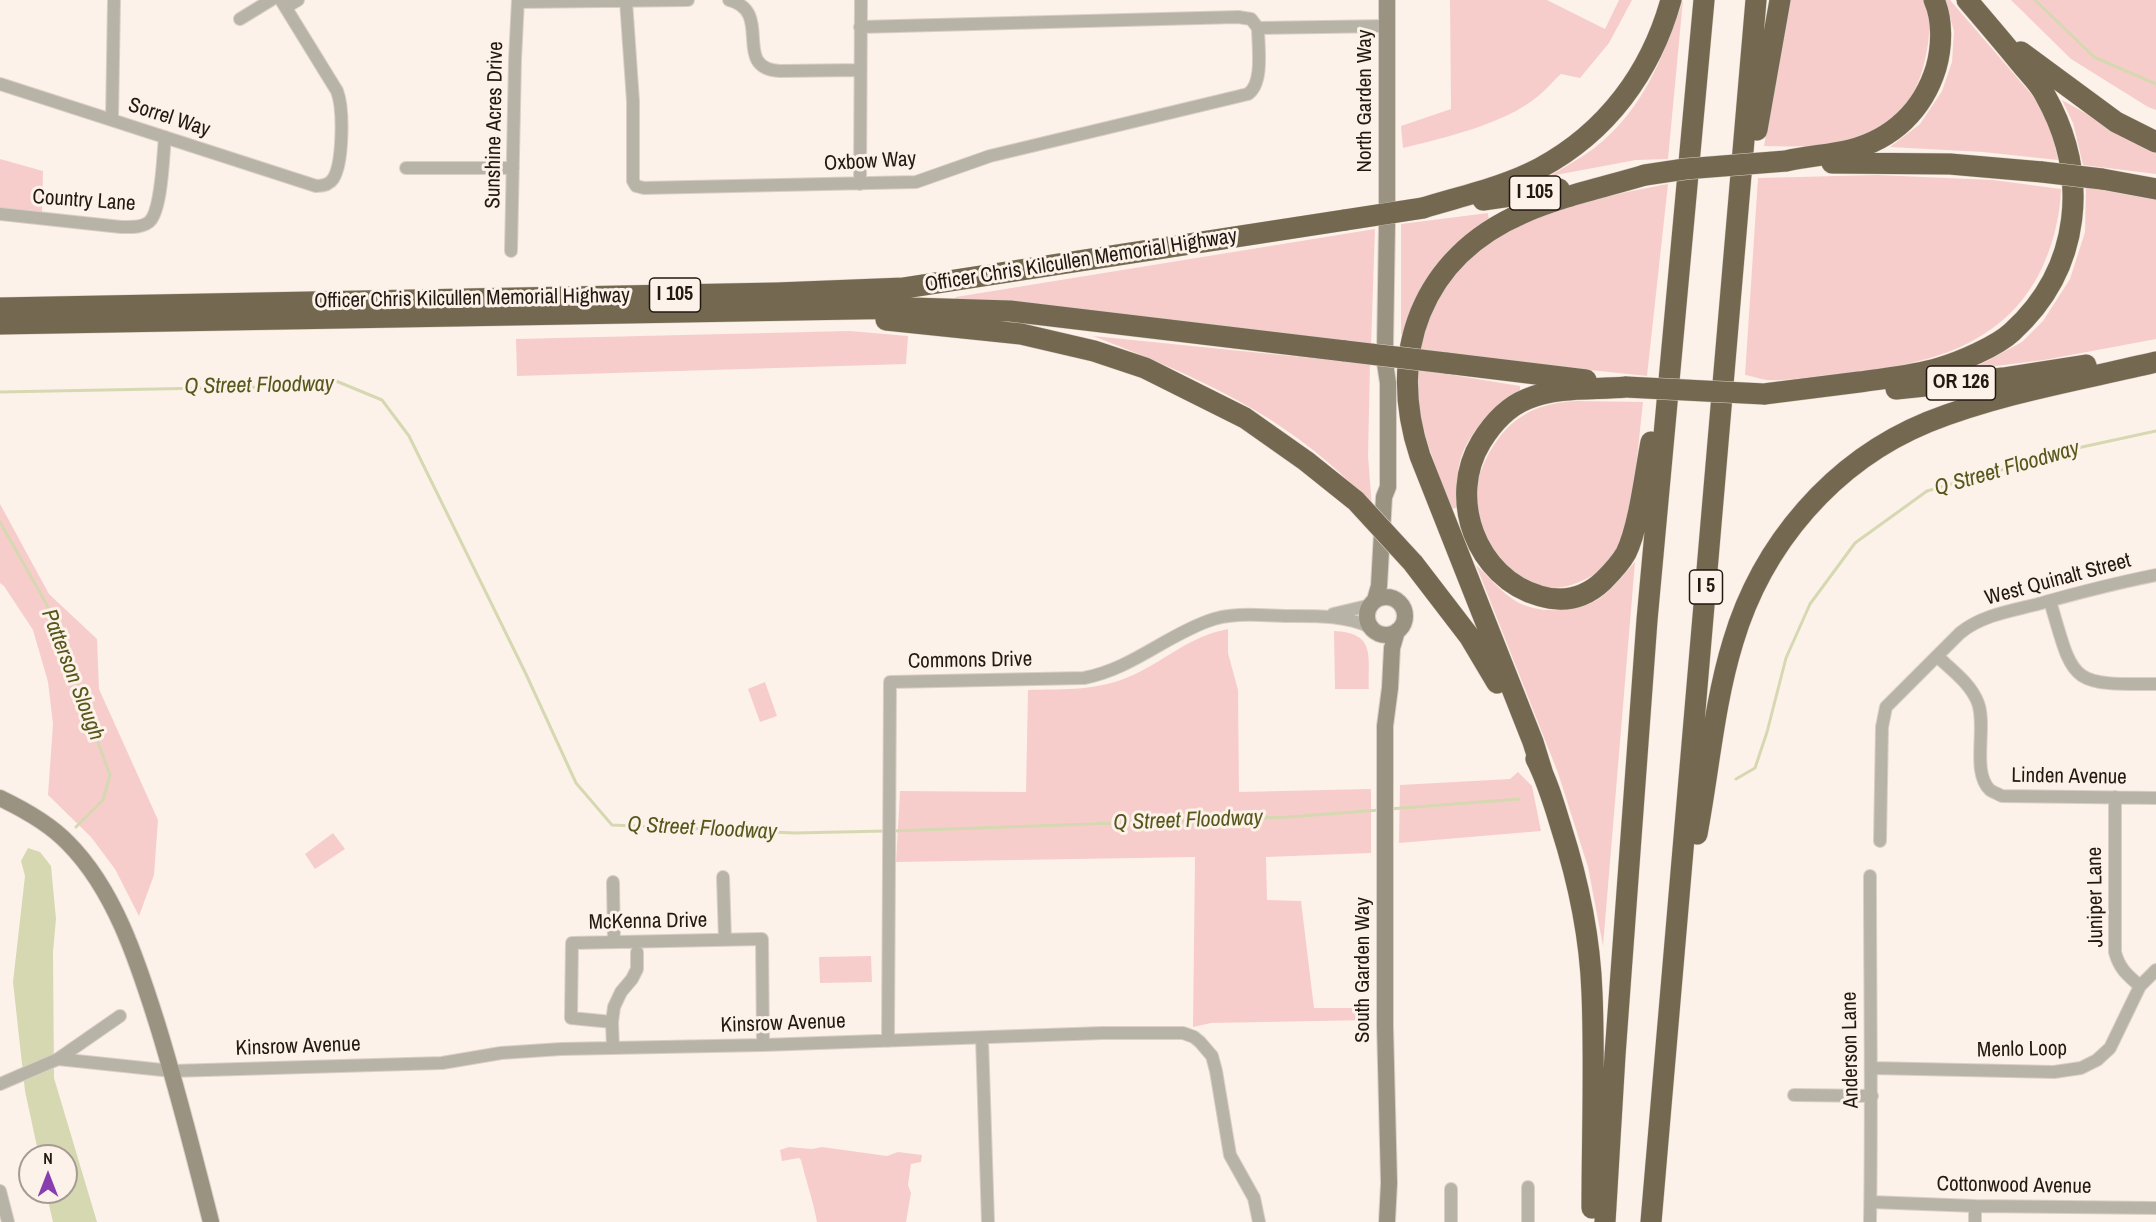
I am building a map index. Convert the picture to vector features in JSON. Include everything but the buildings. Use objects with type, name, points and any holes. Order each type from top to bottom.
[{"type":"highway","points":[[1423,208],[1496,186],[1539,169],[1566,153],[1590,134],[1611,114],[1644,69],[1657,42],[1671,0]]},
{"type":"highway","points":[[1605,1222],[1615,1055],[1646,644],[1672,333],[1704,0]]},
{"type":"highway","name":"I 5","points":[[1651,1222],[1755,0]]},
{"type":"highway","points":[[1734,258],[1780,0]]},
{"type":"highway","points":[[1786,161],[1874,142],[1895,130],[1906,120],[1928,90],[1939,58],[1940,23],[1934,0]]},
{"type":"highway","points":[[1764,394],[1892,378],[1940,368],[1977,353],[2011,333],[2044,294],[2060,264],[2068,240],[2074,203],[2071,160],[2058,120],[2044,93],[1967,0]]},
{"type":"highway","points":[[1996,34],[2116,122],[2156,142]]},
{"type":"highway","name":"Officer Chris Kilcullen Memorial Highway","points":[[0,308],[765,293],[904,288],[1684,169],[1786,161],[1950,164],[2042,172],[2156,189]]},
{"type":"highway","points":[[1592,1222],[1592,992],[1590,964],[1575,876],[1533,742],[1419,456],[1408,410],[1406,382],[1408,357],[1414,332],[1434,286],[1451,264],[1472,243],[1488,231],[1523,213],[1565,197],[1646,176]]},
{"type":"highway","name":"Officer Chris Kilcullen Memorial Highway","points":[[0,324],[911,308],[1010,311],[1596,381],[1626,387],[1764,394],[1943,385],[2078,366],[2156,352]]},
{"type":"highway","points":[[769,310],[1021,334],[1094,351],[1145,368],[1245,418],[1306,461],[1356,501],[1413,563],[1469,636],[1509,705],[1542,771]]},
{"type":"highway","points":[[1626,387],[1568,390],[1526,399],[1501,416],[1489,430],[1471,461],[1466,489],[1466,505],[1475,538],[1495,570],[1527,592],[1546,598],[1564,600],[1582,596],[1594,589],[1613,572],[1626,553],[1633,533],[1672,333]]},
{"type":"highway","points":[[1677,937],[1703,803],[1724,676],[1732,644],[1753,587],[1777,546],[1804,511],[1829,485],[1861,459],[1893,439],[1927,423],[1984,403],[2156,362]]},
{"type":"street","points":[[112,120],[114,0]]},
{"type":"street","points":[[240,19],[271,0]]},
{"type":"street","points":[[284,4],[298,0]]},
{"type":"street","points":[[518,1],[688,0]]},
{"type":"street","points":[[729,0],[744,6],[750,14],[754,52],[760,62],[769,69],[780,71],[860,70]]},
{"type":"street","points":[[860,184],[861,0]]},
{"type":"street","name":"North Garden Way","points":[[1387,0],[1387,202]]},
{"type":"street","name":"Sunshine Acres Drive","points":[[512,251],[518,1]]},
{"type":"street","name":"Oxbow Way","points":[[626,1],[633,93],[633,181],[636,186],[644,188],[916,182],[990,156],[1243,96],[1252,91],[1257,83],[1258,27]]},
{"type":"street","name":"Sorrel Way","points":[[0,84],[316,186],[327,185],[336,172],[343,126],[341,104],[337,91],[284,4]]},
{"type":"street","points":[[860,27],[1238,17],[1251,19],[1258,27],[1387,26]]},
{"type":"street","name":"Country Lane","points":[[0,214],[121,227],[147,224],[154,216],[157,207],[165,137]]},
{"type":"street","points":[[406,168],[513,168]]},
{"type":"street","points":[[1385,349],[1387,224]]},
{"type":"street","name":"South Garden Way","points":[[1384,497],[1379,488],[1380,382],[1385,363],[1388,383],[1388,487],[1384,497],[1379,586],[1367,616],[1381,648],[1386,717],[1385,1026],[1389,1184],[1387,1222]]},
{"type":"street","points":[[1384,521],[1390,584],[1397,601]]},
{"type":"street","name":"West Quinalt Street","points":[[1880,841],[1886,707],[1960,633],[1973,623],[2105,585],[2156,575]]},
{"type":"street","points":[[1373,602],[1386,597],[1397,601]]},
{"type":"street","name":"South Garden Way","points":[[1386,717],[1392,648],[1405,616],[1397,601]]},
{"type":"street","points":[[2050,601],[2066,656],[2078,674],[2090,681],[2111,684],[2156,684]]},
{"type":"street","name":"Commons Drive","points":[[1323,616],[1373,602]]},
{"type":"street","name":"Commons Drive","points":[[888,1041],[890,682],[1084,678],[1101,675],[1122,667],[1174,636],[1209,620],[1234,616],[1323,616],[1353,621],[1372,629]]},
{"type":"street","points":[[1372,629],[1386,635],[1397,632]]},
{"type":"street","name":"Linden Avenue","points":[[1938,657],[1970,688],[1978,702],[1981,716],[1981,767],[1983,780],[1990,790],[2002,796],[2156,798]]},
{"type":"street","name":"Juniper Lane","points":[[2115,797],[2115,952],[2118,964],[2124,973],[2140,986]]},
{"type":"street","points":[[0,798],[38,819],[68,842],[93,873],[125,931],[172,1071],[211,1222]]},
{"type":"street","name":"Anderson Lane","points":[[1870,876],[1872,1068],[1870,1222]]},
{"type":"street","points":[[723,877],[725,940]]},
{"type":"street","points":[[613,882],[614,942]]},
{"type":"street","name":"McKenna Drive","points":[[612,1022],[571,1018],[572,943],[762,939],[763,1045]]},
{"type":"street","points":[[613,1048],[614,1007],[637,969],[637,952]]},
{"type":"street","name":"Menlo Loop","points":[[1872,1068],[2054,1072],[2081,1068],[2097,1060],[2110,1048],[2140,986],[2156,970]]},
{"type":"street","points":[[4,1082],[58,1059],[120,1016]]},
{"type":"street","name":"Kinsrow Avenue","points":[[58,1059],[172,1071],[442,1063],[501,1053],[613,1048],[1103,1033],[1183,1033],[1194,1036],[1212,1056],[1230,1155],[1235,1168],[1254,1198],[1260,1222]]},
{"type":"street","points":[[982,1038],[988,1222]]},
{"type":"street","points":[[1794,1095],[1872,1096]]},
{"type":"street","points":[[1528,1187],[1528,1222]]},
{"type":"street","points":[[1451,1190],[1451,1222]]},
{"type":"street","points":[[0,1191],[9,1222]]},
{"type":"street","name":"Cottonwood Avenue","points":[[1870,1202],[2156,1208]]},
{"type":"street","points":[[1975,1206],[1975,1222]]},
{"type":"shaded area","points":[[1450,0],[1547,0],[1605,29],[1619,0],[1632,0],[1609,43],[1580,78],[1561,74],[1537,97],[1508,115],[1473,129],[1403,148],[1401,126],[1451,109]]},
{"type":"shaded area","points":[[1683,0],[1668,159],[1636,160],[1550,176],[1593,149],[1625,118],[1649,82],[1659,62]]},
{"type":"shaded area","points":[[1788,0],[1926,0],[1929,26],[1923,68],[1913,94],[1899,113],[1881,127],[1861,137],[1839,143],[1815,146],[1764,146]]},
{"type":"shaded area","points":[[1945,0],[1950,0],[2033,96],[2050,122],[2058,160],[1983,152],[1890,147],[1920,124],[1942,91],[1952,62],[1954,31]]},
{"type":"shaded area","points":[[2011,0],[2156,0],[2156,110],[2071,59]]},
{"type":"shaded area","points":[[2062,100],[2156,153],[2156,174],[2083,165],[2073,123]]},
{"type":"shaded area","points":[[0,159],[43,171],[42,212],[0,208]]},
{"type":"shaded area","points":[[1877,175],[1993,180],[2061,189],[2054,234],[2038,276],[2021,301],[2001,322],[1978,338],[1953,350],[1898,366],[1869,371],[1774,380],[1745,375],[1758,178]]},
{"type":"shaded area","points":[[1668,184],[1647,376],[1418,352],[1441,292],[1460,267],[1484,247],[1542,216],[1574,205]]},
{"type":"shaded area","points":[[2086,187],[2156,200],[2156,339],[2044,360],[1972,369],[2022,342],[2043,321],[2070,279],[2085,232]]},
{"type":"shaded area","points":[[1488,213],[1489,221],[1457,245],[1435,269],[1419,296],[1406,334],[1401,334],[1401,224]]},
{"type":"shaded area","points":[[1375,229],[1371,346],[953,300],[956,297]]},
{"type":"shaded area","points":[[850,331],[908,336],[906,364],[517,376],[516,339]]},
{"type":"shaded area","points":[[1093,336],[1370,364],[1368,456],[1372,507],[1345,478],[1314,451],[1255,410],[1192,377]]},
{"type":"shaded area","points":[[1416,369],[1520,386],[1520,392],[1501,405],[1476,430],[1464,450],[1458,472],[1460,507],[1451,509],[1426,439],[1417,403]]},
{"type":"shaded area","points":[[1577,401],[1643,402],[1637,459],[1631,501],[1621,538],[1614,553],[1601,569],[1590,577],[1571,585],[1553,588],[1537,585],[1521,578],[1496,553],[1480,521],[1476,494],[1483,466],[1501,435],[1511,425],[1522,416],[1546,405]]},
{"type":"shaded area","points":[[0,504],[49,594],[97,639],[99,689],[158,820],[154,875],[139,916],[115,869],[91,837],[48,795],[53,724],[48,682],[33,630],[0,583]]},
{"type":"shaded area","points":[[1635,562],[1603,946],[1588,867],[1558,773],[1476,565],[1499,588],[1523,605],[1543,610],[1565,610],[1586,605],[1601,597]]},
{"type":"shaded area","points":[[1228,629],[1228,653],[1238,690],[1239,792],[1371,789],[1371,853],[1266,857],[1267,900],[1301,901],[1314,1008],[1371,1008],[1371,1020],[1211,1023],[1193,1027],[1195,857],[896,862],[900,791],[1026,792],[1028,690],[1081,688],[1107,684],[1145,669],[1201,637]]},
{"type":"shaded area","points":[[1334,631],[1357,636],[1363,641],[1369,656],[1369,689],[1335,689]]},
{"type":"shaded area","points":[[765,682],[777,716],[760,722],[748,689]]},
{"type":"shaded area","points":[[1518,772],[1532,786],[1541,831],[1399,843],[1400,785],[1510,779]]},
{"type":"shaded area","points":[[333,833],[345,849],[315,869],[305,854]]},
{"type":"shaded area","points":[[28,848],[40,852],[51,866],[56,919],[53,952],[54,1078],[74,1144],[36,1144],[25,1091],[13,982],[25,876],[21,861]]},
{"type":"shaded area","points":[[871,956],[872,982],[820,983],[819,957]]},
{"type":"shaded area","points":[[789,1147],[812,1149],[822,1147],[887,1156],[898,1152],[922,1155],[921,1162],[911,1164],[908,1185],[911,1193],[906,1222],[817,1222],[801,1160],[799,1158],[782,1161],[780,1150]]},
{"type":"shaded area","points":[[78,1158],[97,1222],[53,1222],[49,1204],[78,1204]]},
{"type":"waterway","points":[[2035,0],[2094,57],[2156,84]]},
{"type":"waterway","name":"Q Street Floodway","points":[[0,392],[260,387],[336,381],[382,400],[409,436],[525,672],[576,783],[612,825],[795,833],[885,831]]},
{"type":"waterway","name":"Q Street Floodway","points":[[1736,779],[1755,768],[1786,658],[1810,604],[1855,543],[1927,491],[2082,447],[2156,431]]},
{"type":"waterway","name":"Patterson Slough","points":[[0,522],[47,605],[110,775],[103,800],[76,827]]},
{"type":"waterway","name":"Q Street Floodway","points":[[1389,809],[1519,799]]},
{"type":"waterway","name":"Q Street Floodway","points":[[892,831],[1288,817],[1380,810]]}]
